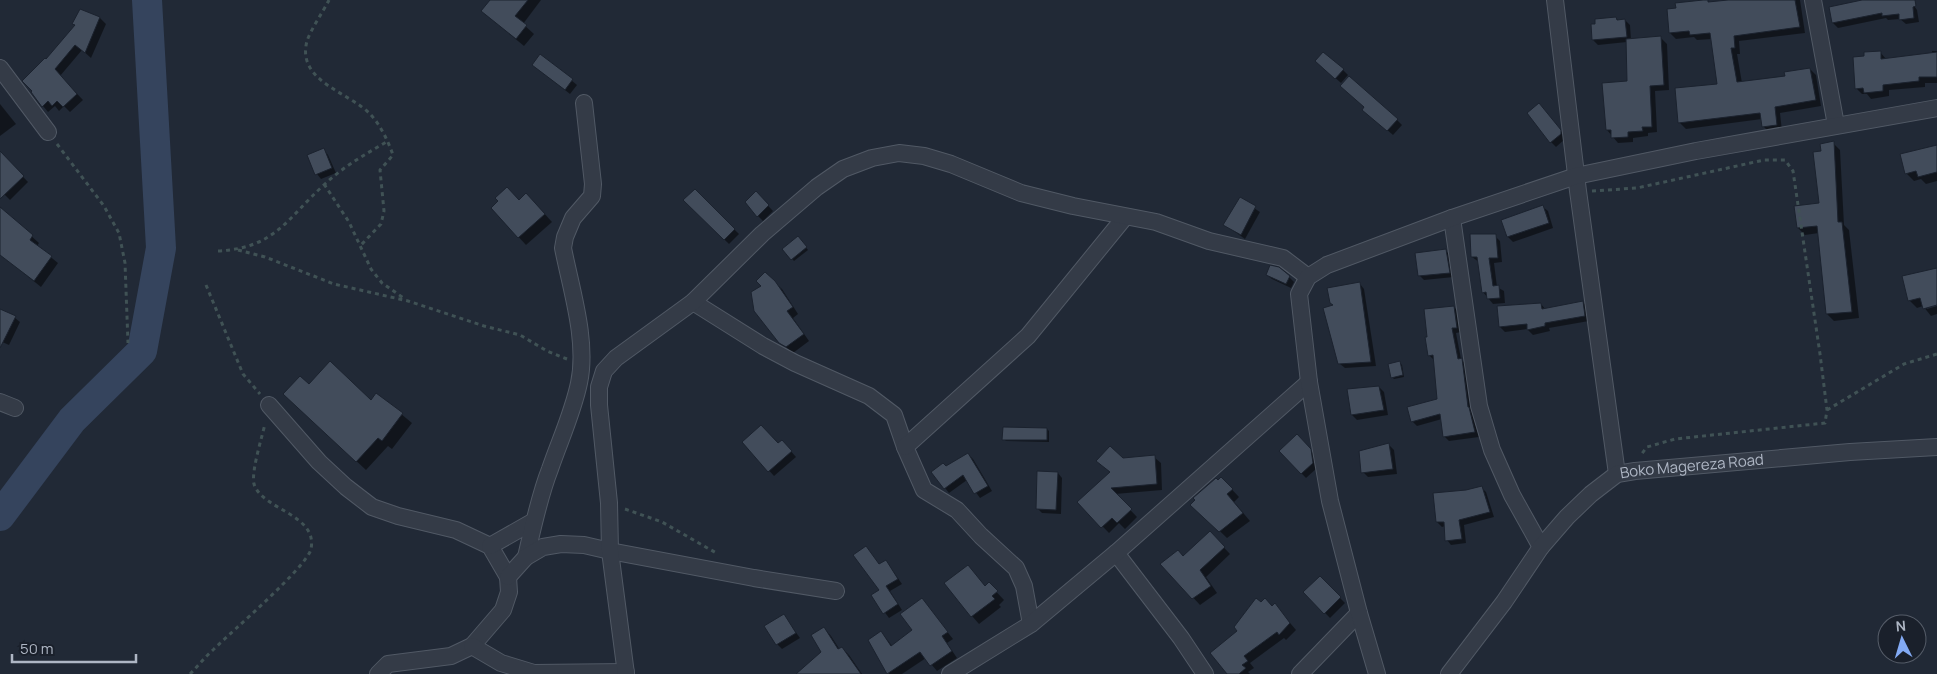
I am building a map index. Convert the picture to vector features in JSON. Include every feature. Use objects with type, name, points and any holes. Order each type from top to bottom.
[{"type":"street","points":[[1555,0],[1577,183],[1617,474]]},
{"type":"street","points":[[1813,0],[1836,125]]},
{"type":"street","points":[[0,68],[48,132]]},
{"type":"street","points":[[526,557],[549,470],[568,420],[579,383],[581,365],[580,335],[563,248],[565,237],[573,218],[592,196],[593,184],[584,103]]},
{"type":"street","points":[[1377,674],[1330,501],[1309,382],[1299,294],[1308,278],[1327,265],[1452,218],[1696,150],[1937,108]]},
{"type":"street","points":[[472,646],[501,663],[534,673],[626,673],[610,551],[609,503],[598,405],[599,387],[604,371],[616,358],[693,302],[762,234],[817,187],[843,169],[872,158],[899,153],[924,156],[951,164],[1021,193],[1125,217],[1156,222],[1209,241],[1283,258],[1308,278]]},
{"type":"street","points":[[905,447],[1028,336],[1125,217]]},
{"type":"street","points":[[1452,218],[1480,406],[1492,450],[1512,495],[1541,548]]},
{"type":"street","points":[[693,302],[762,346],[869,396],[894,415],[905,447],[924,490],[957,510],[981,536],[1016,568],[1024,586],[1031,624]]},
{"type":"street","points":[[950,674],[1031,624],[1116,552],[1309,382]]},
{"type":"street","points":[[0,402],[15,408]]},
{"type":"street","points":[[269,405],[319,462],[346,488],[372,507],[398,516],[456,530],[490,546],[508,577],[509,592],[503,610],[472,646],[451,656],[388,664],[378,674]]},
{"type":"street","name":"Boko Magereza Road","points":[[1449,674],[1504,602],[1541,548],[1591,494],[1617,474],[1850,452],[1937,447]]},
{"type":"street","points":[[490,546],[534,521]]},
{"type":"street","points":[[508,577],[526,557],[543,547],[561,544],[584,545],[754,578],[836,591]]},
{"type":"street","points":[[1116,552],[1181,638],[1205,674]]},
{"type":"street","points":[[1300,674],[1359,613]]},
{"type":"path","points":[[329,0],[307,42],[307,62],[318,79],[371,114],[388,141],[393,156],[380,170],[384,211],[381,224],[360,245]]},
{"type":"path","points":[[48,132],[104,206],[119,233],[125,263],[128,343]]},
{"type":"path","points":[[238,250],[266,239],[284,227],[324,184],[347,166],[388,141]]},
{"type":"path","points":[[1577,183],[1603,192],[1637,188],[1764,160],[1785,160],[1793,171],[1827,410],[1825,423],[1661,442],[1647,447],[1640,454],[1635,471]]},
{"type":"path","points":[[324,184],[349,222],[371,269],[382,283],[408,301]]},
{"type":"path","points":[[218,251],[238,250],[264,257],[334,284],[408,301],[484,326],[520,335],[547,351],[581,365]]},
{"type":"path","points":[[190,674],[287,580],[307,557],[311,550],[312,540],[309,533],[286,511],[268,501],[254,484],[254,473],[269,405],[243,374],[206,285]]},
{"type":"path","points":[[1827,410],[1904,364],[1937,354]]},
{"type":"path","points":[[609,503],[662,522],[722,556]]},
{"type":"building","points":[[490,0],[528,0],[515,16],[527,25],[516,39],[481,11]]},
{"type":"building","points":[[1708,0],[1708,2],[1728,0],[1795,0],[1800,27],[1734,36],[1735,48],[1731,48],[1737,82],[1785,76],[1784,72],[1810,68],[1816,100],[1775,107],[1777,125],[1762,127],[1760,113],[1678,123],[1675,88],[1717,84],[1710,33],[1690,35],[1689,31],[1669,33],[1667,9],[1676,8],[1675,3]]},
{"type":"building","points":[[1862,0],[1915,0],[1916,6],[1913,7],[1914,18],[1899,20],[1899,14],[1882,16],[1882,13],[1832,23],[1829,7]]},
{"type":"building","points":[[80,9],[100,17],[85,53],[75,45],[55,69],[77,94],[63,107],[57,101],[52,106],[48,101],[42,107],[32,91],[22,81],[46,59],[75,25],[72,24]]},
{"type":"building","points":[[1616,17],[1617,20],[1625,19],[1627,37],[1592,40],[1591,24],[1595,24],[1595,19]]},
{"type":"building","points":[[1661,36],[1664,85],[1650,86],[1652,127],[1642,127],[1643,131],[1628,132],[1628,137],[1611,138],[1611,130],[1606,130],[1602,83],[1627,81],[1626,39]]},
{"type":"building","points":[[1881,51],[1881,59],[1937,52],[1937,77],[1919,77],[1919,81],[1883,85],[1883,91],[1864,93],[1863,88],[1855,89],[1853,57],[1864,56],[1864,52]]},
{"type":"building","points":[[1323,52],[1344,69],[1335,79],[1315,61]]},
{"type":"building","points":[[540,54],[573,79],[565,90],[532,65]]},
{"type":"building","points":[[1349,76],[1398,119],[1387,131],[1362,110],[1364,107],[1340,86]]},
{"type":"building","points":[[1539,103],[1561,130],[1561,134],[1550,143],[1527,113]]},
{"type":"building","points":[[1834,141],[1838,222],[1842,222],[1852,312],[1826,314],[1817,226],[1797,228],[1794,206],[1819,203],[1813,152],[1821,151],[1820,144]]},
{"type":"building","points":[[1937,145],[1937,172],[1918,177],[1916,171],[1905,174],[1900,154]]},
{"type":"building","points":[[324,148],[332,168],[315,175],[307,155]]},
{"type":"building","points":[[0,151],[24,176],[0,199]]},
{"type":"building","points":[[507,187],[519,200],[526,193],[545,214],[518,238],[491,208],[498,201],[495,198]]},
{"type":"building","points":[[695,189],[735,229],[724,240],[683,200]]},
{"type":"building","points":[[756,191],[769,205],[757,217],[745,202]]},
{"type":"building","points":[[1240,197],[1256,206],[1241,235],[1223,225]]},
{"type":"building","points":[[1543,205],[1549,223],[1507,237],[1501,220]]},
{"type":"building","points":[[0,207],[33,235],[30,240],[52,256],[34,281],[0,255]]},
{"type":"building","points":[[1470,234],[1496,234],[1498,258],[1489,258],[1493,286],[1499,285],[1500,298],[1487,299],[1486,292],[1482,293],[1477,257],[1471,257]]},
{"type":"building","points":[[798,236],[807,247],[791,260],[782,249]]},
{"type":"building","points":[[1446,249],[1450,273],[1418,276],[1415,253]]},
{"type":"building","points":[[1270,265],[1279,267],[1290,276],[1286,284],[1266,275]]},
{"type":"building","points":[[1937,268],[1937,305],[1923,309],[1920,298],[1908,301],[1902,276]]},
{"type":"building","points":[[765,272],[775,281],[793,307],[787,311],[804,334],[786,347],[779,343],[754,311],[751,292],[761,286],[756,281]]},
{"type":"building","points":[[1360,282],[1371,362],[1338,364],[1323,308],[1333,305],[1330,303],[1327,288]]},
{"type":"building","points":[[1583,301],[1585,316],[1545,323],[1545,326],[1527,330],[1527,324],[1499,327],[1497,306],[1541,303],[1542,309]]},
{"type":"building","points":[[1454,306],[1457,328],[1452,328],[1458,359],[1462,358],[1468,407],[1475,432],[1443,437],[1440,414],[1411,422],[1407,407],[1437,399],[1433,355],[1428,356],[1425,337],[1427,337],[1424,309]]},
{"type":"building","points":[[0,309],[16,316],[0,348]]},
{"type":"building","points":[[330,361],[371,400],[376,393],[403,413],[382,441],[378,438],[356,462],[283,394],[300,376],[309,384]]},
{"type":"building","points":[[1400,361],[1403,375],[1391,378],[1388,364]]},
{"type":"building","points":[[1379,386],[1384,410],[1351,415],[1347,389]]},
{"type":"building","points":[[761,425],[778,443],[782,440],[792,451],[768,472],[742,442]]},
{"type":"building","points":[[1003,427],[1047,428],[1047,440],[1002,440]]},
{"type":"building","points":[[1297,434],[1311,449],[1313,463],[1301,474],[1279,451]]},
{"type":"building","points":[[1389,443],[1393,469],[1361,473],[1359,451]]},
{"type":"building","points":[[1110,446],[1123,458],[1155,455],[1157,484],[1111,488],[1132,509],[1117,523],[1112,518],[1101,528],[1077,502],[1110,472],[1096,461]]},
{"type":"building","points":[[968,453],[988,486],[974,494],[963,475],[944,489],[931,472],[943,463],[946,466]]},
{"type":"building","points":[[1037,471],[1058,472],[1056,510],[1036,509]]},
{"type":"building","points":[[1221,477],[1233,489],[1227,494],[1243,513],[1219,532],[1190,505],[1195,500],[1193,498],[1216,478],[1218,480]]},
{"type":"building","points":[[1482,486],[1490,512],[1459,520],[1462,539],[1445,541],[1444,522],[1436,522],[1433,493],[1466,490]]},
{"type":"building","points":[[1210,531],[1225,547],[1200,570],[1211,586],[1192,599],[1160,564],[1178,550],[1183,556]]},
{"type":"building","points":[[866,546],[879,564],[886,560],[898,579],[886,586],[898,604],[883,614],[871,595],[879,590],[853,555]]},
{"type":"building","points":[[968,565],[985,586],[989,582],[998,591],[992,596],[995,599],[971,617],[944,583]]},
{"type":"building","points":[[1320,576],[1341,597],[1324,614],[1303,592]]},
{"type":"building","points":[[922,598],[948,632],[942,636],[952,651],[930,666],[920,652],[887,674],[868,640],[881,631],[891,646],[912,630],[900,614]]},
{"type":"building","points":[[1256,598],[1261,602],[1265,598],[1272,606],[1275,603],[1290,623],[1279,635],[1277,632],[1244,656],[1248,661],[1242,665],[1246,668],[1239,674],[1227,674],[1210,653],[1237,631],[1234,627]]},
{"type":"building","points":[[784,614],[796,633],[776,645],[764,626]]},
{"type":"building","points":[[824,627],[838,649],[842,647],[861,674],[796,674],[821,652],[811,635]]},
{"type":"waterway","points":[[0,516],[72,420],[142,351],[161,248],[147,0]]}]
